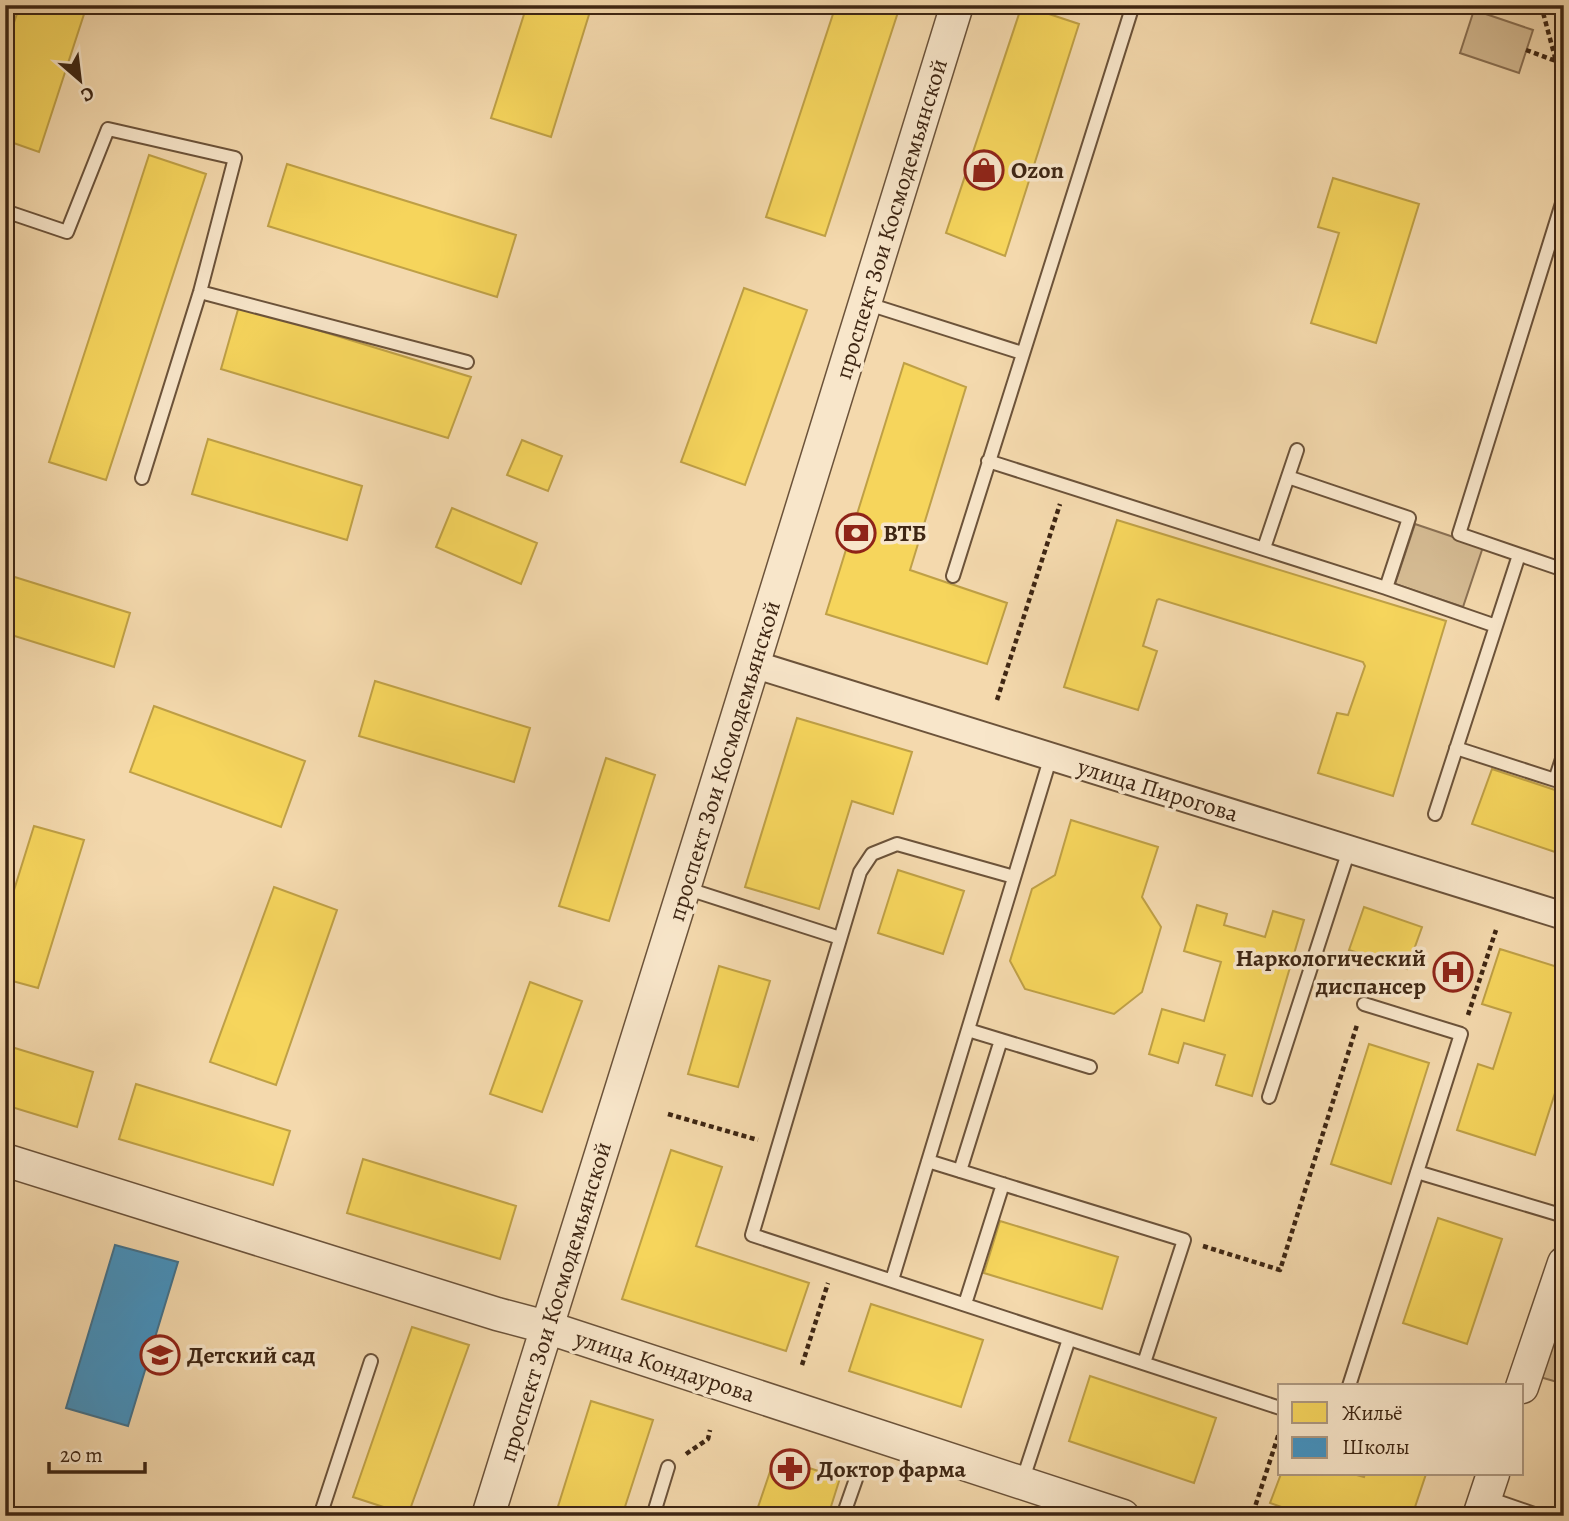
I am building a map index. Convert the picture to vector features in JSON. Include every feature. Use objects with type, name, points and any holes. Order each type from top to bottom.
[{"type":"street","name":"проспект Зои Космодемьянской","points":[[488,1516],[957,5]]},
{"type":"street","name":"улица Пирогова","points":[[753,664],[1564,916]]},
{"type":"street","name":"улица Кондаурова","points":[[5,1160],[546,1327],[1123,1516]]},
{"type":"street","points":[[1523,1384],[1564,1263]]},
{"type":"lane","points":[[953,576],[1133,5]]},
{"type":"lane","points":[[5,211],[67,232],[108,129],[235,158],[200,292],[142,478]]},
{"type":"lane","points":[[1564,197],[1459,534],[1564,570]]},
{"type":"lane","points":[[200,292],[467,362]]},
{"type":"lane","points":[[865,303],[1022,353]]},
{"type":"lane","points":[[1264,548],[1297,450]]},
{"type":"lane","points":[[988,461],[1386,587],[1496,626]]},
{"type":"lane","points":[[1288,477],[1409,518],[1386,587]]},
{"type":"lane","points":[[1435,814],[1519,555]]},
{"type":"lane","points":[[1457,748],[1555,780],[1564,753]]},
{"type":"lane","points":[[891,1280],[1051,756]]},
{"type":"lane","points":[[1014,877],[897,844],[872,854],[860,872],[752,1235],[1278,1407]]},
{"type":"lane","points":[[1269,1097],[1349,849]]},
{"type":"lane","points":[[685,888],[840,938]]},
{"type":"lane","points":[[1350,1384],[1461,1034],[1364,1004]]},
{"type":"lane","points":[[968,1030],[1090,1067]]},
{"type":"lane","points":[[960,1171],[1001,1040]]},
{"type":"lane","points":[[928,1161],[1184,1240],[1144,1363]]},
{"type":"lane","points":[[1417,1172],[1564,1216]]},
{"type":"lane","points":[[965,1304],[1003,1184]]},
{"type":"lane","points":[[1022,1482],[1069,1339]]},
{"type":"lane","points":[[320,1516],[371,1361]]},
{"type":"lane","points":[[653,1516],[668,1467]]},
{"type":"lane","points":[[843,1516],[856,1479]]},
{"type":"lane","points":[[1485,1495],[1540,1516]]},
{"type":"path","points":[[1541,5],[1556,61],[1564,74]]},
{"type":"path","points":[[1526,50],[1556,61]]},
{"type":"path","points":[[997,700],[1066,486]]},
{"type":"path","points":[[1461,1034],[1496,930]]},
{"type":"path","points":[[1184,1240],[1280,1270],[1364,1004]]},
{"type":"path","points":[[668,1114],[779,1146]]},
{"type":"path","points":[[802,1365],[835,1262]]},
{"type":"path","points":[[668,1467],[708,1439],[710,1430]]},
{"type":"path","points":[[1253,1513],[1278,1436]]},
{"type":"shaded area","points":[[1474,10],[1533,30],[1519,73],[1460,53]]},
{"type":"shaded area","points":[[1415,524],[1483,547],[1463,607],[1395,584]]},
{"type":"shaded area","points":[[1564,1282],[1564,1384],[1533,1375]]},
{"type":"building: Жильё","points":[[20,5],[87,5],[39,152],[5,140],[5,49]]},
{"type":"building: Жильё","points":[[527,5],[592,5],[551,137],[491,118]]},
{"type":"building: Жильё","points":[[836,5],[900,6],[825,236],[766,217]]},
{"type":"building: Жильё","points":[[1022,5],[1079,24],[1005,256],[946,233]]},
{"type":"building: Жильё","points":[[149,155],[206,174],[106,480],[49,462]]},
{"type":"building: Жильё","points":[[287,164],[516,235],[497,297],[268,226]]},
{"type":"building: Жильё","points":[[1333,178],[1419,204],[1376,343],[1311,323],[1339,233],[1318,227]]},
{"type":"building: Жильё","points":[[744,288],[807,310],[745,485],[681,462]]},
{"type":"building: Жильё","points":[[239,306],[471,377],[448,438],[221,369]]},
{"type":"building: Жильё","points":[[904,363],[966,387],[910,570],[1007,603],[987,664],[826,614]]},
{"type":"building: Жильё","points":[[208,439],[362,486],[347,540],[192,494]]},
{"type":"building: Жильё","points":[[522,440],[562,456],[548,491],[507,475]]},
{"type":"building: Жильё","points":[[452,508],[537,543],[521,584],[436,547]]},
{"type":"building: Жильё","points":[[1117,520],[1446,621],[1393,796],[1318,773],[1337,713],[1348,715],[1365,666],[1363,662],[1159,599],[1143,646],[1157,651],[1138,710],[1064,687]]},
{"type":"building: Жильё","points":[[5,574],[130,613],[114,667],[5,633]]},
{"type":"building: Жильё","points":[[375,681],[530,728],[514,782],[359,736]]},
{"type":"building: Жильё","points":[[154,706],[305,761],[281,827],[130,772]]},
{"type":"building: Жильё","points":[[797,718],[912,752],[893,814],[852,801],[819,909],[745,887]]},
{"type":"building: Жильё","points":[[606,758],[655,775],[609,921],[559,906]]},
{"type":"building: Жильё","points":[[1492,769],[1564,793],[1564,855],[1472,824]]},
{"type":"building: Жильё","points":[[1071,820],[1158,847],[1142,897],[1161,927],[1142,992],[1114,1014],[1025,989],[1010,961],[1032,889],[1055,875]]},
{"type":"building: Жильё","points":[[34,826],[84,840],[38,988],[5,979],[5,919]]},
{"type":"building: Жильё","points":[[898,870],[964,891],[943,954],[878,933]]},
{"type":"building: Жильё","points":[[274,887],[337,910],[276,1085],[210,1062]]},
{"type":"building: Жильё","points":[[1197,905],[1227,914],[1224,925],[1265,937],[1273,911],[1304,920],[1252,1096],[1216,1085],[1225,1055],[1184,1043],[1178,1063],[1149,1054],[1162,1009],[1204,1021],[1221,962],[1184,951]]},
{"type":"building: Жильё","points":[[1364,907],[1422,927],[1407,969],[1349,950]]},
{"type":"building: Жильё","points":[[1500,949],[1564,969],[1564,1065],[1535,1155],[1457,1130],[1478,1064],[1493,1069],[1511,1013],[1482,1004]]},
{"type":"building: Жильё","points":[[719,966],[770,981],[738,1087],[688,1074]]},
{"type":"building: Жильё","points":[[530,982],[582,1001],[542,1112],[490,1094]]},
{"type":"building: Жильё","points":[[1369,1044],[1429,1063],[1391,1184],[1331,1164]]},
{"type":"building: Жильё","points":[[5,1045],[93,1072],[77,1127],[5,1105]]},
{"type":"building: Жильё","points":[[136,1084],[290,1131],[273,1185],[119,1139]]},
{"type":"building: Жильё","points":[[671,1150],[722,1167],[696,1246],[809,1283],[786,1351],[622,1299]]},
{"type":"building: Жильё","points":[[363,1159],[516,1206],[500,1259],[347,1213]]},
{"type":"building: Жильё","points":[[1438,1218],[1502,1239],[1467,1344],[1403,1323]]},
{"type":"building: Жильё","points":[[1000,1221],[1118,1257],[1102,1309],[984,1273]]},
{"type":"building: Жильё","points":[[871,1304],[983,1340],[961,1407],[849,1371]]},
{"type":"building: Жильё","points":[[412,1327],[469,1345],[408,1515],[353,1497]]},
{"type":"building: Жильё","points":[[1090,1376],[1216,1418],[1194,1483],[1069,1441]]},
{"type":"building: Жильё","points":[[591,1401],[653,1420],[622,1516],[555,1516]]},
{"type":"building: Жильё","points":[[775,1457],[840,1478],[828,1516],[755,1516]]},
{"type":"building: Жильё","points":[[1280,1476],[1425,1476],[1412,1516],[1307,1516],[1270,1503]]},
{"type":"building: Жильё","points":[[5,1504],[42,1516],[5,1516]]},
{"type":"building: Школы","points":[[115,1245],[178,1262],[128,1426],[66,1408]]},
{"type":"place","name":"Ozon","points":[[984,170]]},
{"type":"place","name":"ВТБ","points":[[856,533]]},
{"type":"place","name":"Наркологический диспансер","points":[[1453,972]]},
{"type":"place","name":"Детский сад","points":[[160,1355]]},
{"type":"place","name":"Доктор фарма","points":[[790,1469]]}]
